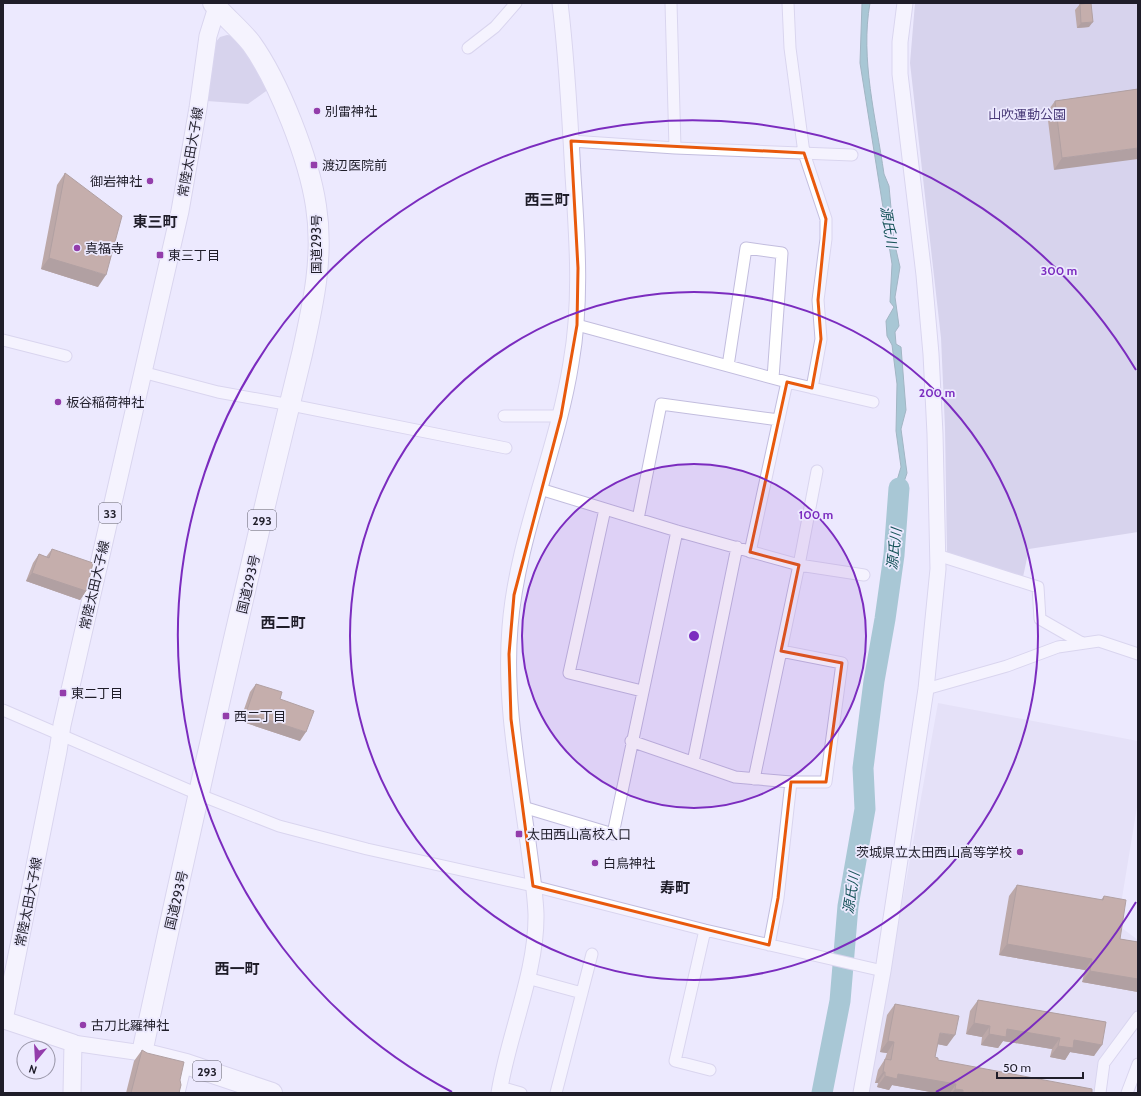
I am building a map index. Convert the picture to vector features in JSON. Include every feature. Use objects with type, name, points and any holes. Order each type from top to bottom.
[{"type":"highway","name":"国道293号","points":[[142,1053],[315,295],[319,266],[316,207],[308,171],[298,141],[271,79],[251,44],[217,4]]},
{"type":"highway","name":"293","points":[[142,1053],[186,1064],[272,1093]]},
{"type":"main road","name":"常陸太田大子線","points":[[73,1043],[3,1020],[61,736],[142,372],[180,211],[197,115],[208,36],[217,4]]},
{"type":"main road","points":[[72,1093],[73,1043]]},
{"type":"street","points":[[468,48],[496,26],[516,3]]},
{"type":"street","points":[[521,1093],[499,1090],[527,978],[535,932],[533,886],[512,719],[509,662],[510,626],[514,595],[540,489],[560,416],[577,325],[578,268],[571,141],[560,3]]},
{"type":"street","points":[[671,3],[675,148]]},
{"type":"street","points":[[788,3],[790,48],[804,153],[826,219],[826,239],[818,300],[821,339],[812,388]]},
{"type":"street","points":[[861,1093],[884,971],[926,689],[937,555],[935,434],[931,354],[900,74],[900,42],[905,3]]},
{"type":"street","points":[[571,141],[675,148],[852,155]]},
{"type":"street","points":[[728,366],[746,248],[782,253],[773,378]]},
{"type":"street","points":[[577,325],[787,382],[873,402]]},
{"type":"street","points":[[3,340],[66,356]]},
{"type":"street","points":[[142,372],[218,392],[506,448]]},
{"type":"street","points":[[750,552],[787,382]]},
{"type":"street","points":[[638,519],[661,404],[779,420]]},
{"type":"street","points":[[504,416],[560,416]]},
{"type":"street","points":[[754,779],[799,565],[817,471]]},
{"type":"street","points":[[540,489],[750,552],[799,565],[864,575]]},
{"type":"street","points":[[605,509],[569,673],[642,691]]},
{"type":"street","points":[[523,807],[613,834],[677,531]]},
{"type":"street","points":[[693,762],[737,547]]},
{"type":"street","points":[[937,555],[1038,587],[1040,619],[1082,643]]},
{"type":"street","points":[[926,689],[1007,666],[1058,647],[1082,643],[1099,641],[1138,654]]},
{"type":"street","points":[[632,741],[735,777],[790,782],[826,782],[842,663],[781,652]]},
{"type":"street","points":[[3,710],[200,795],[279,826],[367,849],[533,886],[705,930],[859,967],[884,971]]},
{"type":"street","points":[[769,945],[778,898],[790,782]]},
{"type":"street","points":[[705,930],[675,1062],[710,1070]]},
{"type":"street","points":[[556,1093],[592,954]]},
{"type":"street","points":[[527,978],[582,993]]},
{"type":"street","points":[[1100,1093],[1104,1062],[1138,1017]]},
{"type":"street","points":[[73,1043],[142,1053]]},
{"type":"street","points":[[179,1093],[186,1064]]},
{"type":"street","points":[[1127,1093],[1138,1064]]},
{"type":"highlighted area","points":[[571,141],[804,153],[826,219],[818,300],[821,339],[812,388],[787,382],[750,552],[799,565],[781,651],[842,663],[826,782],[791,782],[778,898],[769,945],[533,886],[511,719],[509,654],[514,595],[561,416],[577,325],[578,268]]},
{"type":"shaded area","name":"茨城県立太田西山高等学校","points":[[938,703],[1138,741],[1138,801],[1121,904],[1122,928],[1138,940],[1138,1010],[1101,1059],[1095,1093],[868,1093]]},
{"type":"green space","name":"山吹運動公園","points":[[915,3],[1138,3],[1138,532],[1029,549],[1023,577],[947,556],[945,428],[941,338],[910,63]]},
{"type":"green space","points":[[227,35],[240,41],[246,48],[257,65],[269,89],[248,104],[207,101],[214,44],[220,37]]},
{"type":"water","points":[[862,3],[870,3],[867,24],[867,45],[870,88],[884,174],[889,186],[894,241],[900,267],[895,297],[899,326],[895,332],[896,344],[901,347],[906,410],[901,429],[907,473],[899,497],[902,516],[893,515],[896,504],[893,494],[901,467],[896,431],[897,384],[892,345],[887,336],[886,321],[894,307],[890,302],[892,264],[860,63]]},
{"type":"building","points":[[1091,3],[1093,22],[1081,23],[1080,4]]},
{"type":"building","points":[[1138,89],[1138,148],[1062,158],[1055,101]]},
{"type":"building","name":"真福寺","points":[[65,173],[122,216],[106,275],[49,258]]},
{"type":"building","points":[[52,549],[93,563],[86,591],[32,573],[39,554],[49,558]]},
{"type":"building","points":[[256,684],[282,692],[280,699],[314,711],[306,732],[246,713]]},
{"type":"building","points":[[1017,885],[1103,900],[1104,896],[1126,900],[1120,939],[1138,942],[1138,979],[1090,971],[1092,959],[1007,944]]},
{"type":"building","points":[[978,1000],[1106,1022],[1102,1045],[1074,1040],[1073,1048],[1058,1046],[1060,1038],[1007,1029],[1006,1037],[989,1034],[990,1026],[974,1023]]},
{"type":"building","points":[[895,1004],[959,1016],[955,1035],[940,1033],[935,1057],[938,1058],[938,1060],[1092,1089],[1092,1093],[963,1093],[963,1090],[955,1089],[956,1084],[898,1074],[897,1079],[885,1076],[885,1072],[883,1072],[885,1059],[891,1060],[894,1042],[888,1041]]},
{"type":"building","points":[[142,1050],[147,1053],[184,1062],[179,1093],[131,1093]]},
{"type":"waterway","name":"源氏川","points":[[822,1093],[840,1001],[848,906],[865,809],[863,768],[874,681],[894,555],[899,488]]},
{"type":"place","name":"別雷神社","points":[[317,111]]},
{"type":"place","name":"渡辺医院前","points":[[314,165]]},
{"type":"place","name":"御岩神社","points":[[150,181]]},
{"type":"place","name":"真福寺","points":[[77,248]]},
{"type":"place","name":"東三丁目","points":[[160,255]]},
{"type":"place","name":"板谷稲荷神社","points":[[58,402]]},
{"type":"place","name":"東二丁目","points":[[63,693]]},
{"type":"place","name":"西二丁目","points":[[226,716]]},
{"type":"place","name":"太田西山高校入口","points":[[519,834]]},
{"type":"place","name":"茨城県立太田西山高等学校","points":[[1020,852]]},
{"type":"place","name":"白鳥神社","points":[[595,863]]},
{"type":"place","name":"古刀比羅神社","points":[[83,1025]]},
{"type":"district","name":"西三町","points":[[547,200]]},
{"type":"district","name":"東三町","points":[[155,222]]},
{"type":"district","name":"西二町","points":[[283,623]]},
{"type":"district","name":"寿町","points":[[675,888]]},
{"type":"district","name":"西一町","points":[[237,969]]}]
